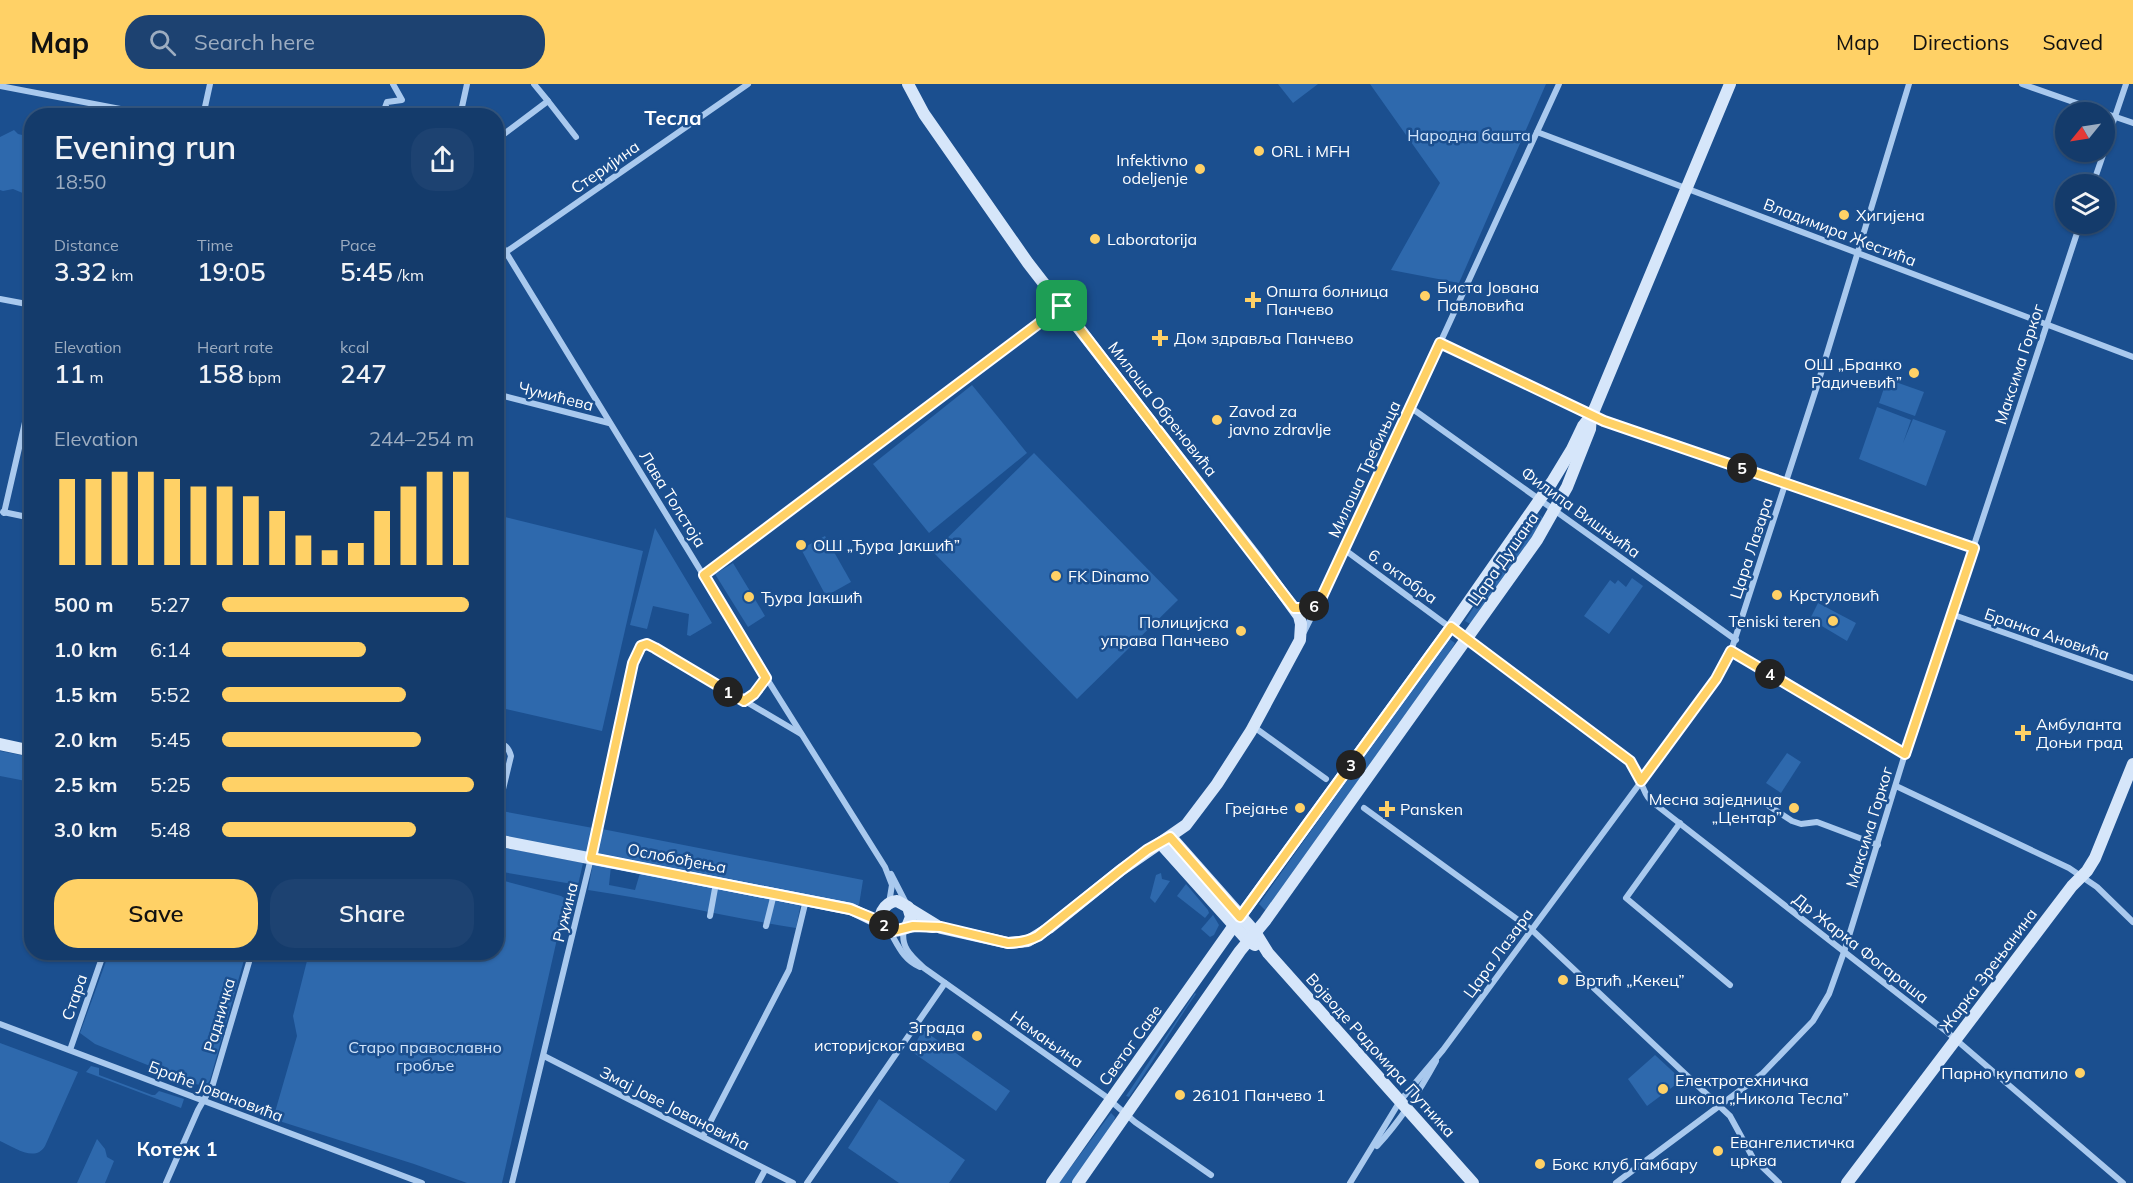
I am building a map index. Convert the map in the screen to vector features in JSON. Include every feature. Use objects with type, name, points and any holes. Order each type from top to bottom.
[{"type":"street","points":[[205,108],[210,84]]},
{"type":"street","points":[[385,108],[387,102],[402,100],[393,84]]},
{"type":"street","points":[[462,108],[467,84]]},
{"type":"street","points":[[534,84],[576,137]]},
{"type":"street","name":"Стеријина","points":[[506,252],[748,84]]},
{"type":"street","points":[[898,84],[924,114]]},
{"type":"street","points":[[908,84],[924,114]]},
{"type":"street","points":[[914,84],[917,100]]},
{"type":"street","name":"Милоша Требињца","points":[[1166,840],[1194,817],[1229,766],[1254,727],[1319,603],[1559,84]]},
{"type":"street","name":"Цара Душана","points":[[1252,937],[1467,639],[1555,511],[1583,450],[1592,416],[1730,84]]},
{"type":"street","name":"Цара Лазара","points":[[1404,1105],[1716,679],[1731,651],[1908,84]]},
{"type":"street","points":[[2022,84],[2072,102]]},
{"type":"street","points":[[2126,84],[2115,117],[2133,123]]},
{"type":"street","points":[[0,86],[115,108]]},
{"type":"street","points":[[504,134],[548,101]]},
{"type":"street","name":"Милоша Обреновића","points":[[924,114],[1022,254],[1294,608],[1301,624],[1299,640]]},
{"type":"street","name":"Владимира Жестића","points":[[1538,132],[2133,357]]},
{"type":"street","name":"Максима Горког","points":[[1616,1183],[1762,1074],[1813,1022],[1829,994],[1905,754],[2077,234]]},
{"type":"street","name":"Лава Толстоја","points":[[504,249],[766,678],[885,867],[896,879],[908,907]]},
{"type":"street","points":[[0,299],[24,303]]},
{"type":"street","points":[[704,575],[1062,306]]},
{"type":"street","points":[[1440,343],[1592,416],[1974,548]]},
{"type":"street","name":"Чумићева","points":[[504,396],[610,423]]},
{"type":"street","name":"Филипа Вишњића","points":[[1410,407],[1736,640]]},
{"type":"street","name":"Цара Душана","points":[[1237,921],[1451,627],[1540,499],[1561,467],[1583,426],[1592,416]]},
{"type":"street","points":[[24,424],[2,512],[24,516]]},
{"type":"street","name":"6. октобра","points":[[1345,550],[1630,761],[1641,781]]},
{"type":"street","points":[[1294,608],[1307,608],[1319,603]]},
{"type":"street","name":"Бранка Ановића","points":[[1951,614],[2133,678]]},
{"type":"street","name":"Ружина","points":[[512,1183],[591,858],[633,663],[641,646],[647,644],[655,648],[744,701]]},
{"type":"street","points":[[1731,651],[1905,754]]},
{"type":"street","points":[[766,678],[754,694],[744,701],[802,735]]},
{"type":"street","points":[[1254,727],[1326,779]]},
{"type":"street","points":[[0,744],[24,749]]},
{"type":"street","points":[[504,745],[508,747],[511,756],[504,785]]},
{"type":"street","name":"Жарка Зрењанина","points":[[1847,1183],[2072,886],[2091,865],[2133,764]]},
{"type":"street","name":"Др Жарка Фогараша","points":[[1641,781],[1646,795],[1956,1040],[2123,1183]]},
{"type":"street","points":[[1896,786],[2082,875],[2133,922]]},
{"type":"street","points":[[1769,806],[1792,821],[1801,824],[1817,822],[1878,844]]},
{"type":"street","points":[[1364,808],[1532,930],[1730,1116],[1753,1158],[1779,1183]]},
{"type":"street","points":[[1680,823],[1626,898],[1730,985]]},
{"type":"street","points":[[886,927],[896,931],[906,928],[941,927],[1008,943],[1028,941],[1049,928],[1147,850],[1166,840]]},
{"type":"street","name":"Војводе Радомира Путника","points":[[1166,840],[1473,1183]]},
{"type":"street","name":"Ослобођења","points":[[504,842],[850,909],[886,927]]},
{"type":"street","name":"Лава Толстоја","points":[[885,867],[892,885],[888,903]]},
{"type":"street","points":[[710,916],[716,883]]},
{"type":"street","points":[[766,926],[774,894]]},
{"type":"street","points":[[703,1136],[789,970],[806,900]]},
{"type":"street","points":[[924,968],[913,964],[904,956],[886,927],[881,914],[888,903],[897,901],[941,927]]},
{"type":"street","name":"Ослобођења","points":[[850,909],[888,903]]},
{"type":"street","points":[[908,907],[911,917],[903,937],[905,948],[924,968]]},
{"type":"street","name":"Светог Саве","points":[[1052,1183],[1237,921]]},
{"type":"street","points":[[1078,1183],[1208,995],[1252,937]]},
{"type":"street","name":"Стара","points":[[70,1050],[101,960]]},
{"type":"street","name":"Радничка","points":[[166,1183],[213,1084],[250,960]]},
{"type":"street","name":"Немањина","points":[[924,968],[1211,1175]]},
{"type":"street","points":[[807,1183],[945,983]]},
{"type":"street","name":"Браће Јовановића","points":[[0,1024],[422,1183]]},
{"type":"street","name":"Цара Лазара","points":[[1404,1105],[1443,1050]]},
{"type":"street","name":"Змај Јове Јовановића","points":[[544,1056],[793,1183]]},
{"type":"street","points":[[1350,1183],[1404,1105]]},
{"type":"street","points":[[1370,1154],[1396,1126],[1404,1105]]},
{"type":"street","points":[[758,1183],[765,1170]]},
{"type":"green space","points":[[1278,84],[1318,84],[1293,103]]},
{"type":"green space","name":"Народна башта","points":[[1370,84],[1546,84],[1459,283],[1391,270],[1440,183]]},
{"type":"green space","points":[[14,130],[24,135],[24,194],[13,189],[0,190],[0,137]]},
{"type":"green space","points":[[1887,379],[1924,392],[1915,416],[1879,403]]},
{"type":"green space","points":[[972,385],[1027,453],[929,533],[873,464]]},
{"type":"green space","points":[[1877,407],[1911,420],[1903,443],[1913,419],[1946,431],[1926,486],[1859,459]]},
{"type":"green space","name":"FK Dinamo","points":[[1034,453],[1178,600],[1077,699],[933,552]]},
{"type":"green space","points":[[1537,513],[1543,518],[1513,568],[1472,625],[1465,621],[1503,562]]},
{"type":"green space","points":[[504,517],[643,551],[602,731],[504,709]]},
{"type":"green space","points":[[655,528],[712,623],[690,636],[687,635],[689,614],[653,606],[647,629],[630,625]]},
{"type":"green space","points":[[825,536],[851,582],[826,596],[801,549]]},
{"type":"green space","points":[[733,563],[765,616],[748,627],[715,574]]},
{"type":"green space","points":[[1632,578],[1643,586],[1609,634],[1584,616],[1610,580],[1615,584],[1618,580],[1626,587]]},
{"type":"green space","name":"Teniski teren","points":[[1818,603],[1856,623],[1847,641],[1810,619]]},
{"type":"green space","points":[[1448,638],[1455,643],[1429,685],[1267,912],[1259,904]]},
{"type":"green space","points":[[0,751],[24,756],[24,781],[0,776]]},
{"type":"green space","points":[[1787,753],[1801,762],[1781,793],[1766,783]]},
{"type":"green space","points":[[504,811],[593,828],[587,854],[504,838]]},
{"type":"green space","points":[[602,829],[863,880],[859,905],[597,856]]},
{"type":"green space","points":[[504,848],[583,863],[578,885],[504,872]]},
{"type":"green space","points":[[593,863],[611,866],[609,885],[635,890],[640,873],[801,903],[796,928],[588,890]]},
{"type":"green space","points":[[1161,873],[1162,879],[1170,881],[1155,903],[1150,898],[1156,875]]},
{"type":"green space","name":"Старо православно гробље","points":[[504,881],[566,899],[502,1183],[467,1183],[273,1119],[297,1036],[293,1016],[307,960],[504,960]]},
{"type":"green space","points":[[1186,884],[1208,910],[1209,913],[1205,918],[1177,896]]},
{"type":"green space","points":[[1213,915],[1219,925],[1214,935],[1210,937],[1201,929]]},
{"type":"green space","points":[[106,960],[244,960],[210,1080],[206,1086],[195,1084],[95,1044],[80,1033]]},
{"type":"green space","points":[[1195,993],[1138,1084],[1129,1097],[1126,1096]]},
{"type":"green space","points":[[923,1030],[1010,1091],[996,1111],[911,1051]]},
{"type":"green space","points":[[0,1043],[78,1072],[45,1146],[36,1153],[24,1152],[0,1141]]},
{"type":"green space","points":[[1655,1055],[1682,1080],[1647,1106],[1628,1079]]},
{"type":"green space","points":[[91,1066],[99,1068],[99,1075],[152,1095],[159,1091],[184,1099],[181,1108],[86,1072]]},
{"type":"green space","points":[[879,1099],[965,1160],[949,1183],[899,1183],[848,1148]]},
{"type":"green space","points":[[1111,1113],[1115,1117],[1114,1121],[1074,1183],[1059,1183]]},
{"type":"green space","points":[[97,1139],[105,1149],[107,1157],[114,1161],[105,1183],[77,1183]]},
{"type":"place","name":"ORL i MFH","points":[[1259,151]]},
{"type":"place","name":"Infektivno odeljenje","points":[[1200,169]]},
{"type":"place","name":"Хигијена","points":[[1844,215]]},
{"type":"place","name":"Laboratorija","points":[[1095,239]]},
{"type":"place","name":"Биста Јована Павловића","points":[[1425,296]]},
{"type":"place","name":"Општа болница Панчево","points":[[1253,300]]},
{"type":"place","name":"Дом здравља Панчево","points":[[1160,338]]},
{"type":"place","name":"ОШ „Бранко Радичевић”","points":[[1914,373]]},
{"type":"place","name":"Zavod za javno zdravlje","points":[[1217,420]]},
{"type":"place","name":"ОШ „Ђура Јакшић”","points":[[801,545]]},
{"type":"place","name":"FK Dinamo","points":[[1056,576]]},
{"type":"place","name":"Крстуловић","points":[[1777,595]]},
{"type":"place","name":"Ђура Јакшић","points":[[749,597]]},
{"type":"place","name":"Teniski teren","points":[[1833,621]]},
{"type":"place","name":"Полицијска управа Панчево","points":[[1241,631]]},
{"type":"place","name":"Амбуланта Доњи град","points":[[2023,733]]},
{"type":"place","name":"Грејање","points":[[1300,808]]},
{"type":"place","name":"Месна заједница „Центар”","points":[[1794,808]]},
{"type":"place","name":"Pansken","points":[[1387,809]]},
{"type":"place","name":"Вртић „Кекец”","points":[[1563,980]]},
{"type":"place","name":"Зграда историјског архива","points":[[977,1036]]},
{"type":"place","name":"Парно купатило","points":[[2080,1073]]},
{"type":"place","name":"Електротехничка школа „Никола Тесла”","points":[[1663,1089]]},
{"type":"place","name":"26101 Панчево 1","points":[[1180,1095]]},
{"type":"place","name":"Евангелистичка црква","points":[[1718,1151]]},
{"type":"place","name":"Бокс клуб Гамбару","points":[[1540,1164]]},
{"type":"district","name":"Тесла","points":[[673,117]]},
{"type":"district","name":"Котеж 1","points":[[177,1148]]},
{"type":"route","points":[[1062,306],[1294,608],[1313,607],[1319,603],[1440,343],[1583,413],[1974,548],[1905,754],[1731,651],[1716,679],[1641,781],[1630,761],[1451,627],[1240,917],[1170,837],[1147,850],[1038,936],[1018,943],[1008,943],[941,927],[913,926],[893,931],[877,920],[850,909],[591,858],[633,663],[641,646],[647,644],[655,648],[744,701],[754,694],[766,678],[704,575],[1062,306]]}]
